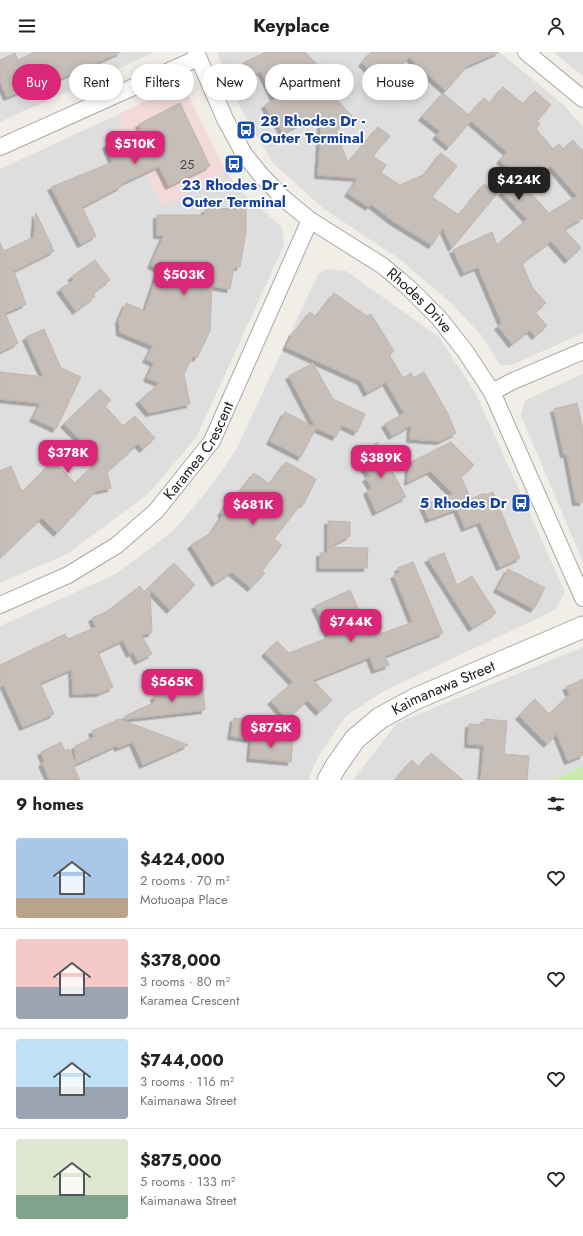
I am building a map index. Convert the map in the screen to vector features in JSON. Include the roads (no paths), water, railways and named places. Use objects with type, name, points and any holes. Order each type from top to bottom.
[{"type":"street","points":[[526,52],[583,99]]},
{"type":"street","points":[[0,147],[197,55]]},
{"type":"street","name":"Rhodes Drive","points":[[197,55],[225,119],[244,154],[261,175],[283,198],[310,220],[383,266],[409,288],[448,329],[465,351],[492,392],[583,598]]},
{"type":"street","name":"Karamea Crescent","points":[[0,605],[74,571],[117,545],[156,511],[212,441],[310,220]]},
{"type":"street","points":[[492,392],[511,382],[583,351]]},
{"type":"street","name":"Kaimanawa Street","points":[[328,780],[336,766],[355,740],[380,718],[415,699],[583,627]]},
{"type":"place","name":"28 Rhodes Dr - Outer Terminal","points":[[246,130]]},
{"type":"place","name":"23 Rhodes Dr - Outer Terminal","points":[[234,164]]},
{"type":"place","name":"5 Rhodes Dr","points":[[521,503]]}]
